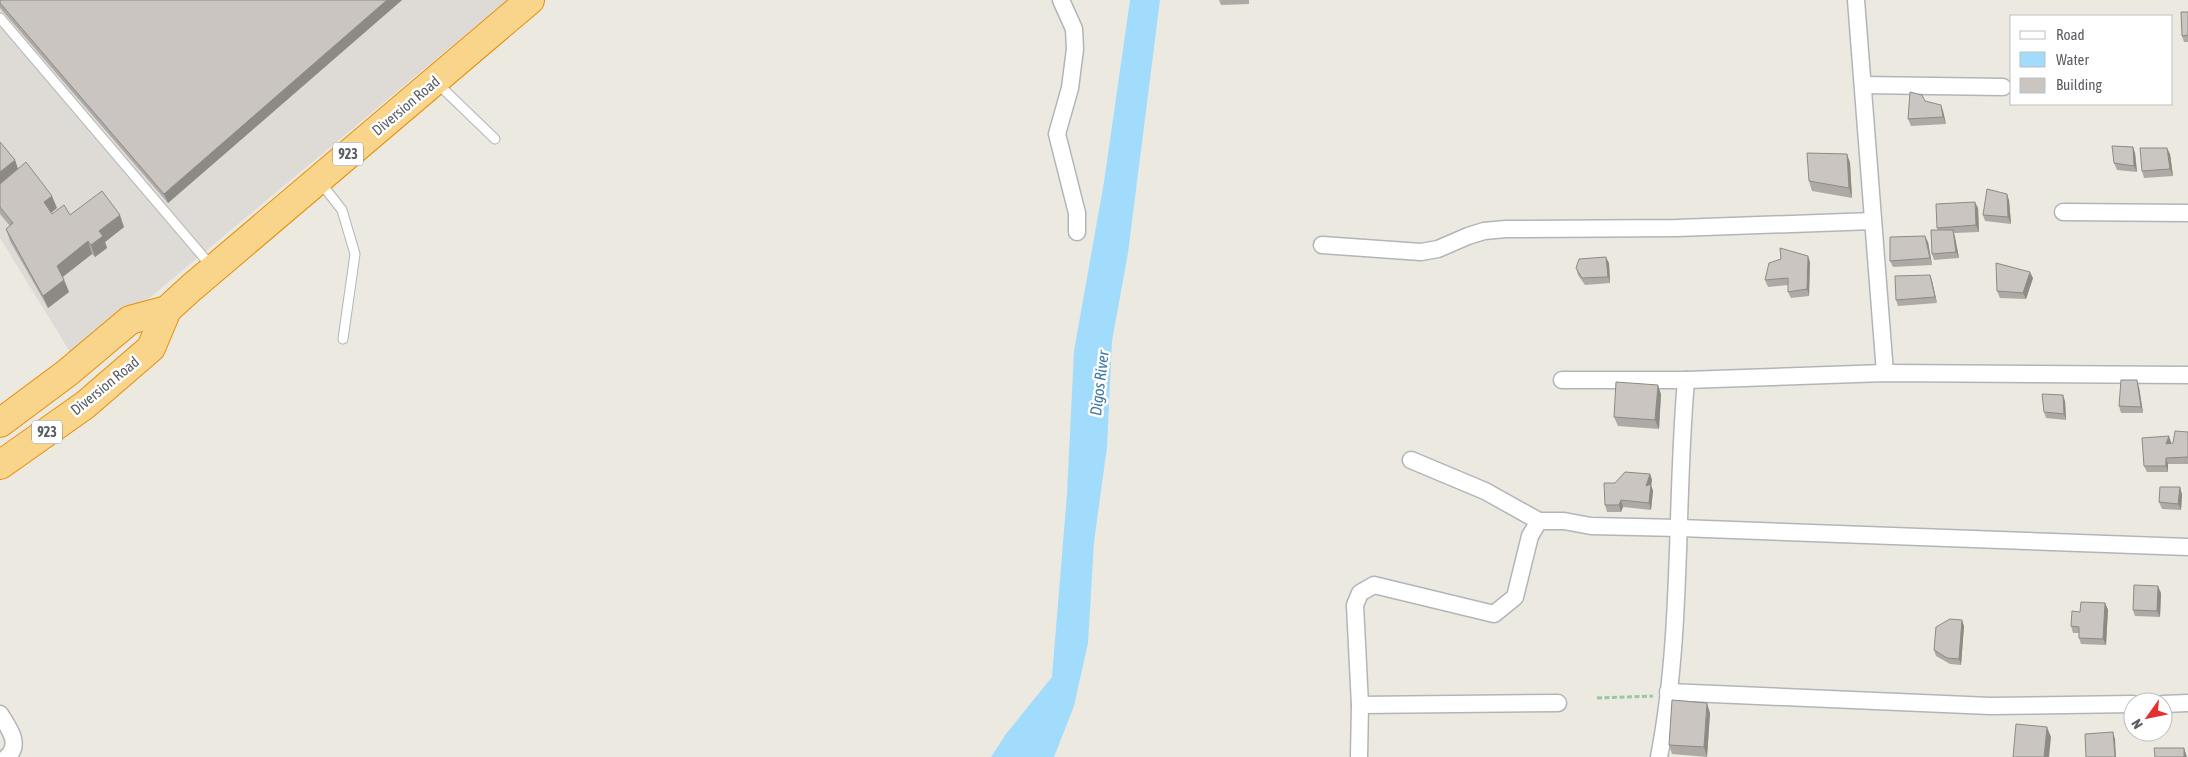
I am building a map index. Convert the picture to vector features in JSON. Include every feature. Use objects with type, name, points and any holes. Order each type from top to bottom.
[{"type":"highway","name":"Diversion Road","points":[[0,465],[85,404],[151,348],[167,310],[213,268],[530,0]]},
{"type":"highway","name":"Diversion Road","points":[[0,423],[67,373],[130,320],[167,310]]},
{"type":"street","points":[[1061,0],[1074,29],[1075,49],[1070,88],[1058,134],[1077,213],[1078,232]]},
{"type":"street","points":[[1856,0],[1885,373]]},
{"type":"street","points":[[1863,85],[2003,86]]},
{"type":"street","points":[[2062,212],[2188,213]]},
{"type":"street","points":[[1322,245],[1421,252],[1438,249],[1476,233],[1506,229],[1677,228],[1873,221]]},
{"type":"street","points":[[1562,380],[1686,380],[1885,373],[2188,375]]},
{"type":"street","points":[[1659,757],[1668,692],[1676,608],[1680,528],[1680,464],[1686,380]]},
{"type":"street","points":[[1411,460],[1485,491],[1539,521],[1591,526],[2188,547]]},
{"type":"street","points":[[1359,757],[1360,705],[1355,605],[1360,593],[1374,585],[1494,614],[1515,597],[1530,536],[1539,521]]},
{"type":"street","points":[[1668,692],[1990,706],[2123,704]]},
{"type":"street","points":[[1360,705],[1558,703]]},
{"type":"street","points":[[2173,704],[2188,704]]},
{"type":"street","points":[[0,714],[14,742],[14,748],[7,757]]},
{"type":"lane","points":[[0,18],[213,268]]},
{"type":"lane","points":[[435,81],[495,138]]},
{"type":"lane","points":[[318,180],[342,210],[355,254],[343,339]]},
{"type":"path","points":[[1597,698],[1646,698],[1668,692]]},
{"type":"shaded area","points":[[0,0],[507,0],[75,360],[0,238]]},
{"type":"water","name":"Digos River","points":[[1130,0],[1160,0],[1128,253],[1112,341],[1107,447],[1094,542],[1088,643],[1074,706],[1054,757],[991,757],[1006,734],[1052,677],[1067,494],[1074,351],[1104,182]]},
{"type":"building","points":[[0,0],[387,0],[164,194],[0,3]]},
{"type":"building","points":[[2181,12],[2188,12],[2188,35],[2182,36]]},
{"type":"building","points":[[1910,92],[1922,95],[1925,101],[1941,105],[1943,117],[1908,119]]},
{"type":"building","points":[[0,142],[15,160],[0,172]]},
{"type":"building","points":[[2112,146],[2133,147],[2134,166],[2114,163]]},
{"type":"building","points":[[2140,148],[2167,148],[2170,169],[2142,171]]},
{"type":"building","points":[[1807,153],[1847,154],[1849,188],[1809,181]]},
{"type":"building","points":[[26,162],[52,196],[44,202],[52,214],[64,205],[70,215],[102,191],[120,215],[99,231],[103,236],[91,245],[88,241],[57,266],[64,280],[43,296],[6,229],[13,223],[0,207],[0,184]]},
{"type":"building","points":[[1987,189],[2007,194],[2008,217],[1983,215]]},
{"type":"building","points":[[1975,202],[1976,225],[1937,228],[1936,204]]},
{"type":"building","points":[[1931,230],[1953,230],[1956,252],[1932,254]]},
{"type":"building","points":[[1925,236],[1930,258],[1890,261],[1890,237]]},
{"type":"building","points":[[1780,248],[1808,256],[1807,289],[1788,292],[1788,278],[1765,280],[1769,263],[1781,259]]},
{"type":"building","points":[[1606,257],[1608,277],[1582,278],[1576,268],[1579,259]]},
{"type":"building","points":[[1996,263],[2030,272],[2023,293],[1997,291]]},
{"type":"building","points":[[1930,275],[1935,297],[1896,300],[1895,276]]},
{"type":"building","points":[[2121,380],[2137,380],[2141,407],[2119,406]]},
{"type":"building","points":[[1616,382],[1658,385],[1655,420],[1614,417]]},
{"type":"building","points":[[2042,394],[2063,395],[2064,414],[2044,412]]},
{"type":"building","points":[[2175,431],[2188,432],[2188,457],[2166,458],[2166,466],[2144,466],[2142,438],[2169,436],[2166,444],[2173,443]]},
{"type":"building","points":[[1625,472],[1650,474],[1646,486],[1651,484],[1649,503],[1621,500],[1619,505],[1605,505],[1604,483],[1615,483]]},
{"type":"building","points":[[2160,487],[2180,487],[2178,504],[2159,502]]},
{"type":"building","points":[[2134,585],[2158,586],[2157,611],[2133,610]]},
{"type":"building","points":[[2081,602],[2105,603],[2103,639],[2079,638],[2079,627],[2071,626],[2072,611],[2080,612]]},
{"type":"building","points":[[1950,619],[1962,620],[1959,659],[1947,658],[1934,650],[1936,627]]},
{"type":"building","points":[[1672,700],[1707,703],[1704,747],[1669,745]]},
{"type":"building","points":[[2016,724],[2047,727],[2044,757],[2013,757]]},
{"type":"building","points":[[2113,732],[2115,757],[2086,757],[2085,734]]},
{"type":"building","points":[[2154,748],[2184,748],[2184,757],[2155,757]]}]
